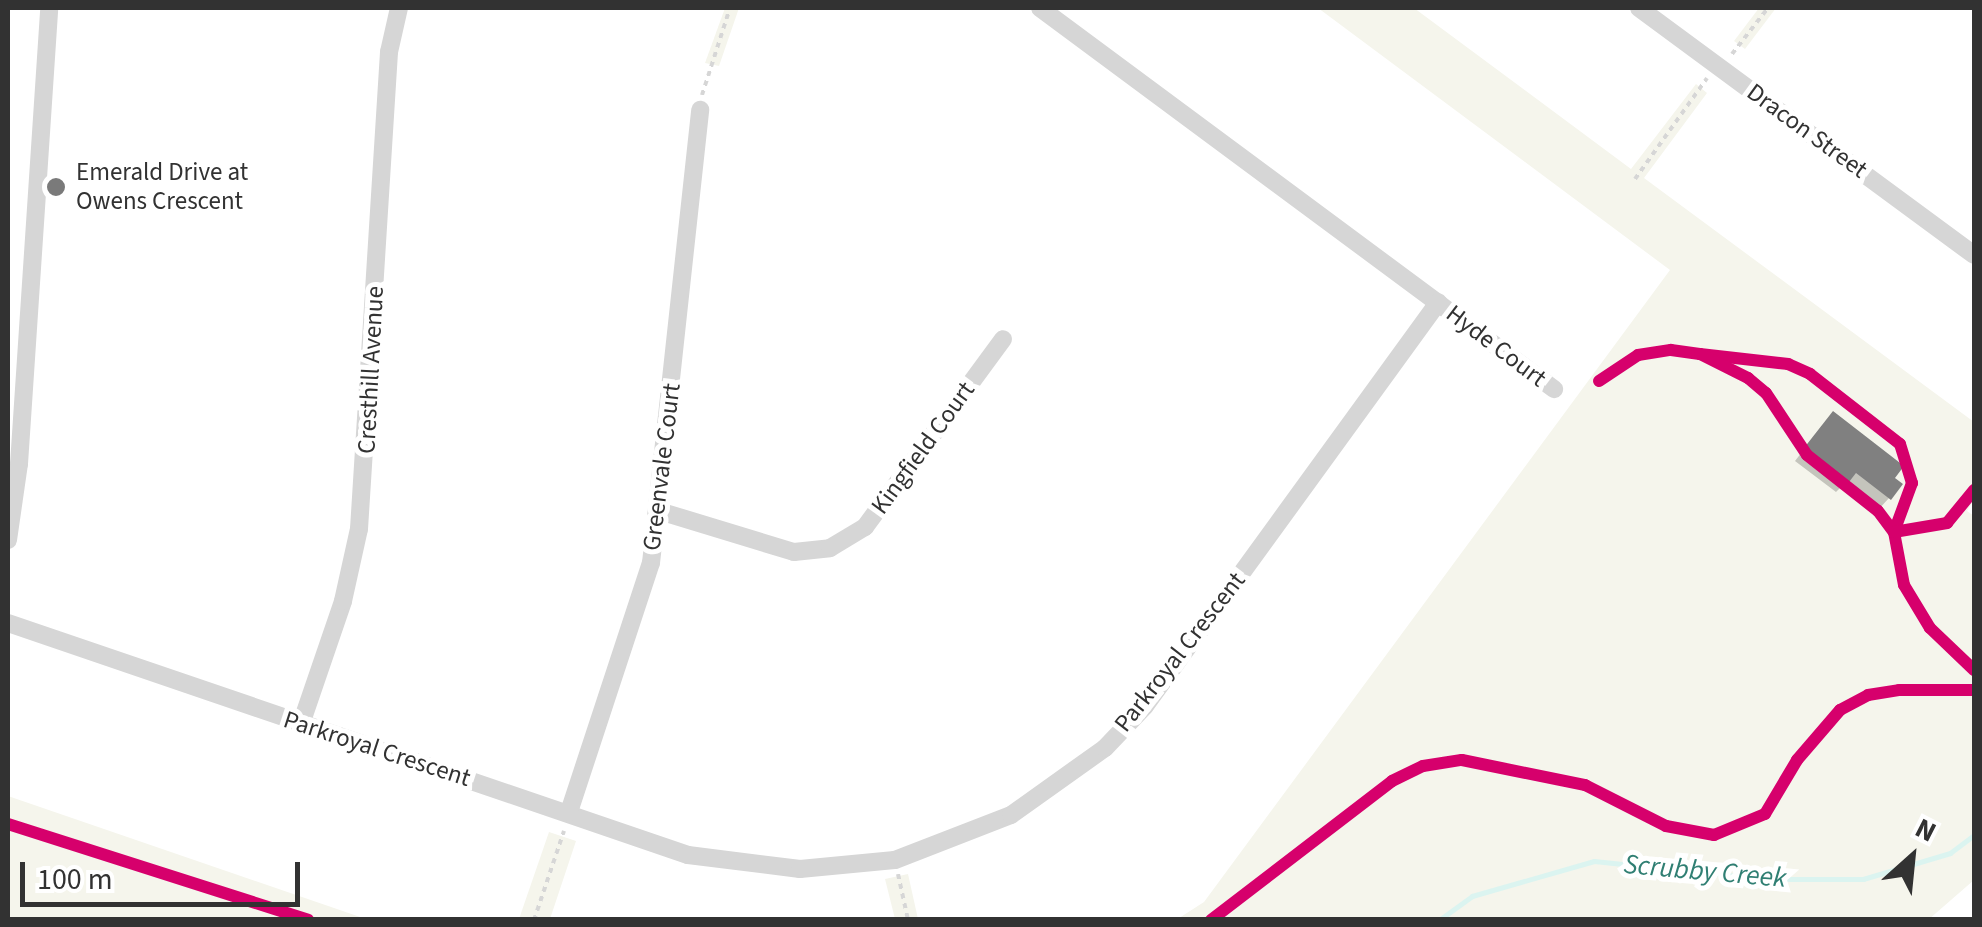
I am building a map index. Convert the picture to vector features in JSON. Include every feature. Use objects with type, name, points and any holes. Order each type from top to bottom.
[{"type":"street","points":[[8,540],[49,8]]},
{"type":"street","name":"Cresthill Avenue","points":[[301,724],[343,601],[359,529],[389,52],[398,8]]},
{"type":"street","points":[[1040,8],[1438,302]]},
{"type":"street","name":"Dracon Street","points":[[1639,8],[1974,256]]},
{"type":"street","name":"Greenvale Court","points":[[569,812],[640,605],[659,511],[700,110]]},
{"type":"street","name":"Parkroyal Crescent","points":[[8,623],[688,855],[748,867],[853,868],[895,860],[1011,815],[1105,748],[1145,706],[1438,302]]},
{"type":"street","name":"Hyde Court","points":[[1438,302],[1554,389]]},
{"type":"street","name":"Kingfield Court","points":[[659,511],[794,552],[830,548],[866,527],[1003,339]]},
{"type":"path","points":[[700,110],[704,78],[730,8]]},
{"type":"path","points":[[1720,46],[1733,55],[1768,8]]},
{"type":"path","points":[[1635,180],[1708,79],[1698,71]]},
{"type":"path","points":[[534,920],[569,812]]},
{"type":"path","points":[[8,824],[308,920]]},
{"type":"path","points":[[895,860],[908,920]]},
{"type":"shaded area","points":[[725,8],[739,8],[719,66],[705,63]]},
{"type":"shaded area","points":[[1318,8],[1414,8],[1631,169],[1696,84],[1707,93],[1644,178],[1974,422],[1974,500],[1967,511],[1974,516],[1974,880],[1928,920],[1176,920],[1204,902],[1670,270]],"holes":[[[1833,412],[1904,466],[1895,478],[1903,484],[1891,499],[1856,473],[1849,482],[1805,448]]]},
{"type":"shaded area","points":[[1759,8],[1776,8],[1745,49],[1734,41]]},
{"type":"shaded area","points":[[8,796],[366,919],[8,919]]},
{"type":"shaded area","points":[[549,832],[576,841],[550,919],[519,919]]},
{"type":"shaded area","points":[[908,874],[918,919],[895,919],[885,879]]},
{"type":"building","points":[[1833,411],[1904,466],[1895,478],[1903,484],[1891,500],[1856,473],[1849,482],[1804,448]]},
{"type":"waterway","name":"Scrubby Creek","points":[[1439,920],[1472,896],[1594,861],[1765,879],[1863,879],[1950,853],[1974,835]]},
{"type":"cycle path","points":[[1599,381],[1638,355],[1671,350],[1700,354],[1748,378],[1766,393],[1807,455],[1878,511],[1894,532],[1947,523],[1974,490]]},
{"type":"cycle path","points":[[1700,354],[1788,364],[1810,374],[1900,444],[1912,483],[1894,532],[1904,585],[1930,628],[1974,670]]},
{"type":"cycle path","points":[[1211,920],[1392,781],[1423,766],[1462,760],[1585,785],[1666,826],[1714,835],[1765,814],[1797,760],[1840,710],[1868,695],[1899,690],[1974,690]]},
{"type":"cycle path","points":[[8,824],[308,920]]},
{"type":"place","name":"Emerald Drive at Owens Crescent","points":[[56,187]]}]
